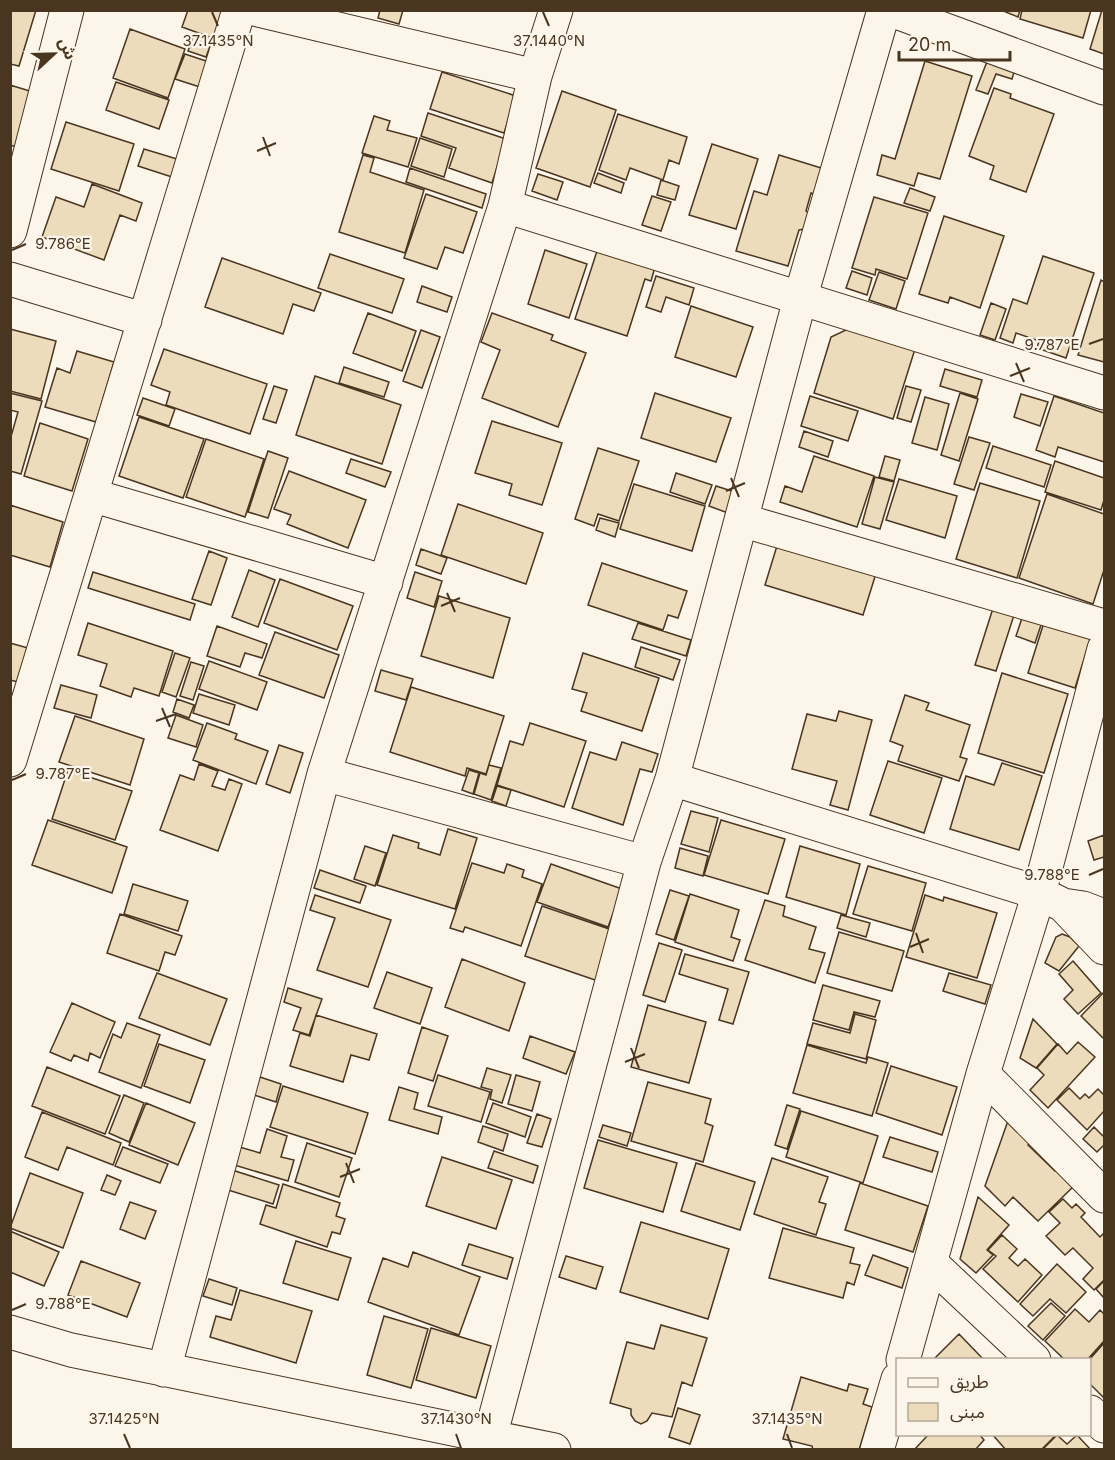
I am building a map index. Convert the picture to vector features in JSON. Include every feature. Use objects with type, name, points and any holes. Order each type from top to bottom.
[{"type":"street","points":[[10,231],[68,10]]},
{"type":"street","points":[[10,760],[239,10]]},
{"type":"street","points":[[258,10],[311,16],[535,76]]},
{"type":"street","points":[[164,1370],[324,774],[505,206],[535,76],[556,10]]},
{"type":"street","points":[[490,1437],[644,862],[672,779],[800,298],[884,10]]},
{"type":"street","points":[[891,10],[1104,88]]},
{"type":"street","points":[[505,206],[1104,393]]},
{"type":"street","points":[[10,279],[145,320]]},
{"type":"street","points":[[92,495],[386,582]]},
{"type":"street","points":[[741,520],[1104,626]]},
{"type":"street","points":[[903,1358],[983,1074],[1079,905],[1096,709],[1104,649]]},
{"type":"street","points":[[324,774],[644,862]]},
{"type":"street","points":[[672,779],[1079,905],[1104,948]]},
{"type":"street","points":[[983,1074],[1104,1196]]},
{"type":"street","points":[[931,1263],[1033,1358]]},
{"type":"street","points":[[10,1332],[71,1350],[554,1449]]},
{"type":"street","points":[[877,1449],[896,1382]]},
{"type":"street","points":[[1091,1414],[1104,1426]]},
{"type":"building","points":[[10,10],[36,10],[19,66],[10,64]]},
{"type":"building","points":[[188,10],[217,10],[228,14],[218,40],[182,27]]},
{"type":"building","points":[[380,10],[403,10],[399,24],[378,18]]},
{"type":"building","points":[[1001,10],[1020,10],[1018,17]]},
{"type":"building","points":[[1022,10],[1091,10],[1083,38],[1020,19]]},
{"type":"building","points":[[1102,10],[1104,10],[1104,54],[1090,49]]},
{"type":"building","points":[[130,29],[185,49],[168,98],[113,78]]},
{"type":"building","points":[[194,34],[212,41],[206,57],[188,51]]},
{"type":"building","points":[[185,54],[212,63],[203,88],[175,79]]},
{"type":"building","points":[[988,59],[1015,69],[1012,79],[996,74],[988,94],[976,90]]},
{"type":"building","points":[[925,61],[972,76],[940,179],[918,173],[914,186],[877,175],[882,155],[895,159]]},
{"type":"building","points":[[442,72],[516,96],[504,133],[430,109]]},
{"type":"building","points":[[116,82],[169,100],[159,129],[106,110]]},
{"type":"building","points":[[10,85],[43,95],[26,150],[10,145]]},
{"type":"building","points":[[994,88],[1011,94],[1010,98],[1054,114],[1026,192],[990,179],[994,166],[969,156]]},
{"type":"building","points":[[562,91],[616,110],[590,187],[536,168]]},
{"type":"building","points":[[428,113],[506,139],[492,183],[449,168],[456,148],[421,136]]},
{"type":"building","points":[[618,114],[687,137],[679,164],[669,160],[663,180],[630,168],[626,180],[599,170]]},
{"type":"building","points":[[374,116],[390,121],[387,130],[417,138],[408,167],[362,153]]},
{"type":"building","points":[[66,122],[134,144],[119,191],[51,169]]},
{"type":"building","points":[[420,138],[452,149],[444,177],[411,166]]},
{"type":"building","points":[[712,144],[758,159],[736,229],[689,215]]},
{"type":"building","points":[[144,149],[177,159],[172,177],[138,166]]},
{"type":"building","points":[[363,155],[374,158],[370,172],[424,190],[405,253],[339,232]]},
{"type":"building","points":[[779,155],[831,171],[823,197],[811,193],[806,211],[816,219],[805,229],[799,230],[788,266],[736,251],[754,191],[767,195]]},
{"type":"building","points":[[410,168],[486,194],[482,208],[406,182]]},
{"type":"building","points":[[598,173],[624,183],[621,193],[594,183]]},
{"type":"building","points":[[538,174],[563,182],[557,200],[532,191]]},
{"type":"building","points":[[661,180],[679,186],[675,200],[657,195]]},
{"type":"building","points":[[92,184],[142,203],[136,221],[120,215],[104,260],[42,237],[56,197],[84,207]]},
{"type":"building","points":[[910,188],[935,197],[930,211],[904,203]]},
{"type":"building","points":[[426,194],[477,212],[463,253],[445,247],[437,269],[404,258]]},
{"type":"building","points":[[652,196],[671,202],[661,231],[642,225]]},
{"type":"building","points":[[874,197],[928,213],[907,279],[876,269],[875,275],[852,268]]},
{"type":"building","points":[[944,216],[1004,236],[980,308],[950,297],[948,303],[919,294]]},
{"type":"building","points":[[598,248],[655,267],[651,281],[645,279],[627,336],[575,319]]},
{"type":"building","points":[[545,250],[587,264],[569,318],[528,304]]},
{"type":"building","points":[[330,254],[404,279],[392,313],[318,288]]},
{"type":"building","points":[[1043,256],[1094,273],[1066,358],[1037,348],[1039,341],[1016,333],[1013,343],[1000,338],[1013,299],[1027,304]]},
{"type":"building","points":[[222,258],[321,293],[314,311],[293,304],[283,334],[205,307]]},
{"type":"building","points":[[852,271],[872,278],[867,295],[846,288]]},
{"type":"building","points":[[879,272],[905,281],[896,309],[869,300]]},
{"type":"building","points":[[656,276],[694,288],[689,305],[666,297],[661,312],[646,307]]},
{"type":"building","points":[[1101,280],[1104,282],[1104,362],[1078,355]]},
{"type":"building","points":[[422,286],[452,297],[447,312],[417,302]]},
{"type":"building","points":[[991,303],[1006,309],[995,340],[980,335]]},
{"type":"building","points":[[691,306],[753,327],[736,377],[675,357]]},
{"type":"building","points":[[368,313],[416,331],[402,371],[353,353]]},
{"type":"building","points":[[492,313],[553,335],[551,340],[586,353],[558,427],[482,398],[500,350],[481,342]]},
{"type":"building","points":[[10,329],[56,341],[41,399],[10,391]]},
{"type":"building","points":[[848,329],[915,349],[893,419],[814,393],[831,337]]},
{"type":"building","points":[[421,330],[440,337],[422,388],[403,381]]},
{"type":"building","points":[[164,349],[267,384],[250,434],[166,405],[170,392],[151,385]]},
{"type":"building","points":[[77,351],[114,362],[96,422],[45,407],[57,368],[70,373]]},
{"type":"building","points":[[344,367],[389,382],[384,397],[339,383]]},
{"type":"building","points":[[945,369],[982,380],[977,397],[940,386]]},
{"type":"building","points":[[315,376],[401,405],[382,464],[296,435]]},
{"type":"building","points":[[274,386],[287,390],[276,423],[263,419]]},
{"type":"building","points":[[906,386],[921,390],[911,422],[897,418]]},
{"type":"building","points":[[10,393],[42,401],[21,474],[10,471],[10,440],[18,412],[10,410]]},
{"type":"building","points":[[655,393],[731,418],[716,462],[641,438]]},
{"type":"building","points":[[960,393],[978,399],[959,461],[941,455]]},
{"type":"building","points":[[1021,394],[1048,402],[1040,426],[1014,417]]},
{"type":"building","points":[[810,396],[858,411],[848,441],[801,426]]},
{"type":"building","points":[[1054,396],[1104,413],[1104,462],[1058,447],[1055,457],[1036,450]]},
{"type":"building","points":[[925,397],[949,404],[937,450],[912,443]]},
{"type":"building","points":[[143,398],[175,409],[169,426],[137,415]]},
{"type":"building","points":[[139,417],[204,439],[183,498],[119,476]]},
{"type":"building","points":[[492,421],[562,443],[542,505],[509,495],[512,484],[475,473]]},
{"type":"building","points":[[40,423],[88,439],[72,491],[24,476]]},
{"type":"building","points":[[804,431],[833,441],[828,457],[799,447]]},
{"type":"building","points":[[969,437],[990,443],[974,490],[954,484]]},
{"type":"building","points":[[206,439],[264,459],[245,517],[186,497]]},
{"type":"building","points":[[993,446],[1051,465],[1044,487],[986,468]]},
{"type":"building","points":[[598,448],[639,461],[619,521],[598,514],[594,526],[575,519]]},
{"type":"building","points":[[268,451],[288,458],[268,518],[248,512]]},
{"type":"building","points":[[814,456],[874,476],[857,527],[780,502],[785,486],[802,492]]},
{"type":"building","points":[[885,456],[900,460],[894,481],[879,477]]},
{"type":"building","points":[[351,459],[391,472],[385,487],[346,473]]},
{"type":"building","points":[[1055,461],[1104,478],[1104,500],[1101,510],[1045,492]]},
{"type":"building","points":[[289,471],[366,500],[348,548],[287,524],[291,515],[274,509]]},
{"type":"building","points":[[676,473],[712,485],[705,504],[670,492]]},
{"type":"building","points":[[875,477],[894,482],[880,529],[862,524]]},
{"type":"building","points":[[899,479],[957,496],[945,538],[886,520]]},
{"type":"building","points":[[980,483],[1040,501],[1017,578],[956,559]]},
{"type":"building","points":[[634,484],[705,506],[692,551],[620,529]]},
{"type":"building","points":[[716,486],[735,492],[728,513],[709,506]]},
{"type":"building","points":[[1047,494],[1104,514],[1104,570],[1093,604],[1019,578]]},
{"type":"building","points":[[458,504],[543,533],[526,584],[441,555]]},
{"type":"building","points":[[10,505],[63,522],[50,567],[10,555]]},
{"type":"building","points":[[600,518],[619,523],[615,537],[596,530]]},
{"type":"building","points":[[780,536],[878,567],[863,615],[765,585]]},
{"type":"building","points":[[421,549],[447,558],[441,574],[416,565]]},
{"type":"building","points":[[209,551],[227,558],[211,605],[192,599]]},
{"type":"building","points":[[602,563],[687,591],[678,618],[668,615],[663,630],[588,605]]},
{"type":"building","points":[[249,570],[275,580],[258,627],[232,617]]},
{"type":"building","points":[[93,572],[195,604],[190,620],[88,588]]},
{"type":"building","points":[[415,572],[442,581],[434,607],[407,598]]},
{"type":"building","points":[[280,579],[353,606],[337,650],[264,623]]},
{"type":"building","points":[[439,596],[510,618],[493,678],[421,656]]},
{"type":"building","points":[[994,605],[1015,612],[996,671],[975,665]]},
{"type":"building","points":[[1025,609],[1044,616],[1035,643],[1016,636]]},
{"type":"building","points":[[1046,616],[1084,629],[1090,640],[1075,688],[1028,673]]},
{"type":"building","points":[[88,623],[173,651],[159,696],[134,688],[131,697],[100,686],[107,664],[78,655]]},
{"type":"building","points":[[638,623],[691,640],[686,656],[632,639]]},
{"type":"building","points":[[217,626],[267,644],[262,658],[245,653],[240,667],[207,656]]},
{"type":"building","points":[[275,632],[339,655],[324,698],[259,675]]},
{"type":"building","points":[[10,643],[28,648],[18,682],[10,680]]},
{"type":"building","points":[[641,647],[680,660],[673,680],[635,667]]},
{"type":"building","points":[[175,653],[190,658],[176,697],[162,692]]},
{"type":"building","points":[[583,653],[659,678],[642,731],[581,711],[587,693],[572,689]]},
{"type":"building","points":[[209,661],[267,682],[257,710],[199,689]]},
{"type":"building","points":[[191,662],[204,666],[193,700],[180,696]]},
{"type":"building","points":[[381,670],[413,679],[406,700],[375,691]]},
{"type":"building","points":[[1002,673],[1068,694],[1044,773],[978,753]]},
{"type":"building","points":[[61,685],[97,695],[91,718],[54,708]]},
{"type":"building","points":[[411,687],[504,716],[486,774],[467,768],[465,776],[390,752]]},
{"type":"building","points":[[199,694],[235,705],[229,725],[193,713]]},
{"type":"building","points":[[905,695],[929,703],[926,710],[970,725],[960,757],[967,759],[959,781],[898,761],[903,746],[890,741]]},
{"type":"building","points":[[177,699],[194,705],[189,718],[173,712]]},
{"type":"building","points":[[839,711],[872,720],[848,810],[830,805],[837,781],[792,769],[807,714],[836,721]]},
{"type":"building","points":[[176,715],[203,725],[196,747],[168,738]]},
{"type":"building","points":[[75,716],[144,739],[130,785],[59,762]]},
{"type":"building","points":[[207,723],[237,734],[235,739],[268,751],[256,784],[193,760]]},
{"type":"building","points":[[530,723],[586,741],[564,807],[497,785],[510,741],[523,745]]},
{"type":"building","points":[[622,742],[658,754],[652,772],[640,769],[623,825],[572,808],[590,752],[616,760]]},
{"type":"building","points":[[279,745],[303,753],[290,793],[266,784]]},
{"type":"building","points":[[888,761],[942,778],[924,833],[870,815]]},
{"type":"building","points":[[1002,763],[1042,776],[1019,850],[950,829],[966,776],[994,785]]},
{"type":"building","points":[[199,764],[218,771],[212,786],[225,790],[229,779],[242,784],[218,851],[160,830],[180,775],[194,780]]},
{"type":"building","points":[[489,765],[501,768],[491,800],[474,794],[480,773],[486,775]]},
{"type":"building","points":[[68,770],[132,791],[115,840],[52,819]]},
{"type":"building","points":[[469,770],[479,773],[473,794],[462,790]]},
{"type":"building","points":[[497,786],[511,790],[506,806],[492,801]]},
{"type":"building","points":[[691,811],[718,818],[709,852],[681,844]]},
{"type":"building","points":[[48,820],[127,847],[112,893],[32,865]]},
{"type":"building","points":[[721,820],[785,839],[768,894],[704,875]]},
{"type":"building","points":[[448,829],[477,838],[455,909],[377,885],[393,835],[419,843],[418,848],[440,855]]},
{"type":"building","points":[[1104,835],[1104,857],[1094,860],[1088,841]]},
{"type":"building","points":[[365,846],[386,853],[375,886],[354,879]]},
{"type":"building","points":[[800,846],[860,864],[846,915],[786,897]]},
{"type":"building","points":[[680,848],[708,856],[703,876],[675,868]]},
{"type":"building","points":[[472,863],[504,873],[507,864],[524,870],[522,877],[542,884],[521,946],[465,927],[463,932],[450,928]]},
{"type":"building","points":[[551,864],[622,889],[608,927],[537,902]]},
{"type":"building","points":[[868,866],[926,883],[912,931],[853,914]]},
{"type":"building","points":[[320,870],[366,886],[360,903],[314,888]]},
{"type":"building","points":[[133,884],[188,901],[178,931],[124,914]]},
{"type":"building","points":[[670,890],[689,896],[674,940],[656,934]]},
{"type":"building","points":[[690,894],[739,910],[731,937],[740,940],[733,961],[675,942]]},
{"type":"building","points":[[315,895],[391,920],[368,987],[317,970],[335,918],[310,910]]},
{"type":"building","points":[[925,895],[943,901],[944,897],[997,913],[977,978],[906,957]]},
{"type":"building","points":[[765,900],[785,906],[783,916],[816,927],[809,949],[825,953],[815,983],[745,960]]},
{"type":"building","points":[[542,906],[615,931],[598,981],[525,956]]},
{"type":"building","points":[[120,914],[182,936],[175,955],[165,952],[159,971],[107,953]]},
{"type":"building","points":[[841,915],[870,923],[866,937],[837,928]]},
{"type":"building","points":[[839,932],[904,951],[892,991],[827,973]]},
{"type":"building","points":[[1062,934],[1070,937],[1079,946],[1059,971],[1045,963],[1056,937]]},
{"type":"building","points":[[659,943],[682,950],[665,1002],[643,995]]},
{"type":"building","points":[[685,954],[749,972],[733,1024],[719,1020],[728,989],[679,974]]},
{"type":"building","points":[[462,959],[525,983],[509,1031],[445,1007]]},
{"type":"building","points":[[1073,961],[1101,993],[1078,1014],[1064,999],[1073,990],[1059,974]]},
{"type":"building","points":[[387,972],[432,988],[420,1024],[374,1008]]},
{"type":"building","points":[[157,973],[227,999],[210,1045],[139,1018]]},
{"type":"building","points":[[949,973],[991,985],[985,1004],[943,991]]},
{"type":"building","points":[[823,985],[880,1001],[875,1017],[854,1012],[849,1030],[813,1020]]},
{"type":"building","points":[[288,988],[322,999],[309,1035],[293,1030],[301,1008],[284,1002]]},
{"type":"building","points":[[1104,992],[1104,1039],[1081,1016]]},
{"type":"building","points":[[72,1003],[115,1022],[100,1058],[90,1053],[88,1061],[74,1055],[71,1061],[50,1052]]},
{"type":"building","points":[[648,1005],[706,1022],[689,1083],[631,1067]]},
{"type":"building","points":[[855,1014],[876,1020],[866,1059],[807,1044],[813,1023],[850,1033]]},
{"type":"building","points":[[316,1015],[377,1034],[369,1060],[351,1055],[343,1082],[290,1066],[300,1033],[310,1036]]},
{"type":"building","points":[[1033,1019],[1057,1044],[1036,1068],[1020,1058]]},
{"type":"building","points":[[127,1023],[160,1035],[141,1088],[99,1072],[113,1034],[121,1038]]},
{"type":"building","points":[[422,1027],[448,1036],[433,1081],[408,1073]]},
{"type":"building","points":[[530,1036],[575,1052],[566,1074],[523,1058]]},
{"type":"building","points":[[1078,1042],[1095,1057],[1048,1108],[1030,1090],[1044,1075],[1037,1068],[1058,1044],[1067,1054]]},
{"type":"building","points":[[159,1044],[205,1060],[190,1103],[144,1086]]},
{"type":"building","points":[[807,1045],[866,1063],[868,1057],[888,1063],[872,1116],[793,1093]]},
{"type":"building","points":[[891,1066],[957,1087],[942,1135],[876,1113]]},
{"type":"building","points":[[47,1067],[120,1096],[105,1134],[32,1106]]},
{"type":"building","points":[[487,1068],[511,1075],[502,1103],[490,1099],[492,1090],[481,1087]]},
{"type":"building","points":[[438,1075],[490,1092],[481,1122],[428,1106]]},
{"type":"building","points":[[516,1075],[540,1082],[532,1111],[508,1104]]},
{"type":"building","points":[[260,1077],[281,1084],[276,1102],[254,1095]]},
{"type":"building","points":[[648,1082],[711,1099],[705,1123],[713,1126],[703,1162],[631,1141]]},
{"type":"building","points":[[283,1086],[368,1113],[355,1154],[270,1127]]},
{"type":"building","points":[[399,1087],[418,1093],[414,1109],[442,1117],[438,1134],[389,1120]]},
{"type":"building","points":[[1069,1088],[1080,1099],[1085,1094],[1089,1098],[1098,1089],[1104,1095],[1104,1111],[1087,1130],[1057,1100]]},
{"type":"building","points":[[124,1095],[144,1103],[129,1142],[109,1133]]},
{"type":"building","points":[[146,1103],[195,1123],[178,1165],[129,1145]]},
{"type":"building","points":[[493,1103],[531,1117],[525,1137],[486,1123]]},
{"type":"building","points":[[787,1105],[800,1109],[787,1149],[775,1145]]},
{"type":"building","points":[[801,1111],[878,1136],[863,1183],[786,1157]]},
{"type":"building","points":[[42,1112],[121,1143],[113,1165],[67,1147],[58,1170],[25,1157]]},
{"type":"building","points":[[537,1114],[551,1119],[542,1147],[527,1143]]},
{"type":"building","points":[[1010,1115],[1035,1138],[1028,1145],[1055,1171],[1059,1167],[1077,1183],[1038,1221],[1013,1197],[1005,1206],[985,1186]]},
{"type":"building","points":[[603,1125],[631,1133],[627,1146],[599,1137]]},
{"type":"building","points":[[483,1126],[508,1134],[503,1151],[478,1142]]},
{"type":"building","points":[[1094,1127],[1104,1137],[1104,1145],[1097,1152],[1083,1139]]},
{"type":"building","points":[[267,1129],[287,1136],[281,1157],[294,1160],[288,1181],[231,1164],[236,1146],[260,1153]]},
{"type":"building","points":[[890,1137],[938,1152],[932,1172],[883,1157]]},
{"type":"building","points":[[598,1140],[677,1163],[663,1212],[584,1188]]},
{"type":"building","points":[[307,1143],[352,1158],[339,1197],[295,1182]]},
{"type":"building","points":[[123,1147],[168,1164],[160,1183],[115,1166]]},
{"type":"building","points":[[494,1151],[538,1166],[533,1183],[488,1168]]},
{"type":"building","points":[[442,1157],[512,1180],[496,1229],[426,1206]]},
{"type":"building","points":[[772,1158],[828,1177],[819,1202],[826,1204],[816,1235],[754,1214]]},
{"type":"building","points":[[696,1163],[755,1182],[740,1230],[681,1211]]},
{"type":"building","points":[[232,1170],[279,1185],[273,1204],[225,1189]]},
{"type":"building","points":[[30,1173],[83,1193],[63,1248],[10,1228]]},
{"type":"building","points":[[107,1175],[121,1181],[115,1195],[101,1190]]},
{"type":"building","points":[[860,1183],[928,1206],[913,1252],[845,1230]]},
{"type":"building","points":[[283,1184],[340,1203],[336,1216],[345,1219],[340,1234],[332,1232],[327,1247],[260,1224],[266,1205],[276,1208]]},
{"type":"building","points":[[978,1197],[1009,1225],[987,1250],[993,1255],[976,1273],[960,1259]]},
{"type":"building","points":[[1063,1199],[1072,1208],[1076,1204],[1085,1213],[1081,1217],[1100,1237],[1104,1233],[1104,1280],[1094,1290],[1083,1279],[1093,1268],[1073,1248],[1065,1255],[1046,1236],[1060,1223],[1049,1212]]},
{"type":"building","points":[[130,1202],[156,1211],[145,1239],[120,1229]]},
{"type":"building","points":[[641,1222],[729,1249],[708,1319],[620,1292]]},
{"type":"building","points":[[783,1228],[854,1248],[850,1263],[860,1265],[854,1285],[847,1282],[843,1298],[769,1278]]},
{"type":"building","points":[[10,1231],[59,1252],[44,1286],[10,1272]]},
{"type":"building","points":[[1002,1235],[1017,1249],[1009,1258],[1018,1266],[1025,1259],[1042,1275],[1018,1302],[983,1269],[996,1256],[988,1250]]},
{"type":"building","points":[[296,1241],[351,1258],[338,1300],[283,1283]]},
{"type":"building","points":[[469,1244],[513,1258],[507,1279],[462,1265]]},
{"type":"building","points":[[413,1252],[480,1277],[459,1335],[368,1302],[383,1258],[408,1267]]},
{"type":"building","points":[[873,1255],[908,1268],[902,1288],[865,1275]]},
{"type":"building","points":[[566,1256],[603,1267],[596,1289],[559,1277]]},
{"type":"building","points":[[81,1261],[140,1283],[127,1317],[68,1295]]},
{"type":"building","points":[[1057,1264],[1086,1292],[1066,1313],[1050,1299],[1033,1316],[1020,1304]]},
{"type":"building","points":[[209,1279],[237,1288],[232,1305],[203,1296]]},
{"type":"building","points":[[1104,1281],[1104,1298],[1096,1289]]},
{"type":"building","points":[[240,1290],[312,1311],[296,1363],[210,1337],[216,1316],[231,1320]]},
{"type":"building","points":[[1051,1303],[1065,1316],[1043,1340],[1028,1326]]},
{"type":"building","points":[[1075,1309],[1089,1322],[1100,1310],[1104,1314],[1104,1341],[1089,1358],[1063,1358],[1045,1341]]},
{"type":"building","points":[[384,1316],[428,1329],[411,1388],[367,1375]]},
{"type":"building","points":[[661,1325],[707,1338],[692,1386],[682,1382],[672,1417],[652,1413],[647,1421],[641,1424],[631,1415],[631,1409],[610,1403],[627,1342],[654,1349]]},
{"type":"building","points":[[431,1328],[491,1346],[476,1398],[416,1380]]},
{"type":"building","points":[[959,1334],[982,1358],[935,1358]]},
{"type":"building","points":[[1104,1343],[1104,1398],[1091,1385],[1091,1358]]},
{"type":"building","points":[[801,1377],[847,1391],[849,1384],[868,1389],[863,1404],[872,1407],[859,1450],[813,1450],[812,1446],[783,1439]]},
{"type":"building","points":[[678,1408],[700,1415],[690,1444],[669,1437]]},
{"type":"building","points":[[927,1436],[981,1436],[984,1440],[975,1450],[914,1450]]},
{"type":"building","points":[[994,1436],[1055,1436],[1041,1450],[1006,1450]]},
{"type":"building","points":[[1056,1436],[1067,1444],[1078,1436],[1091,1450],[1042,1450]]}]
